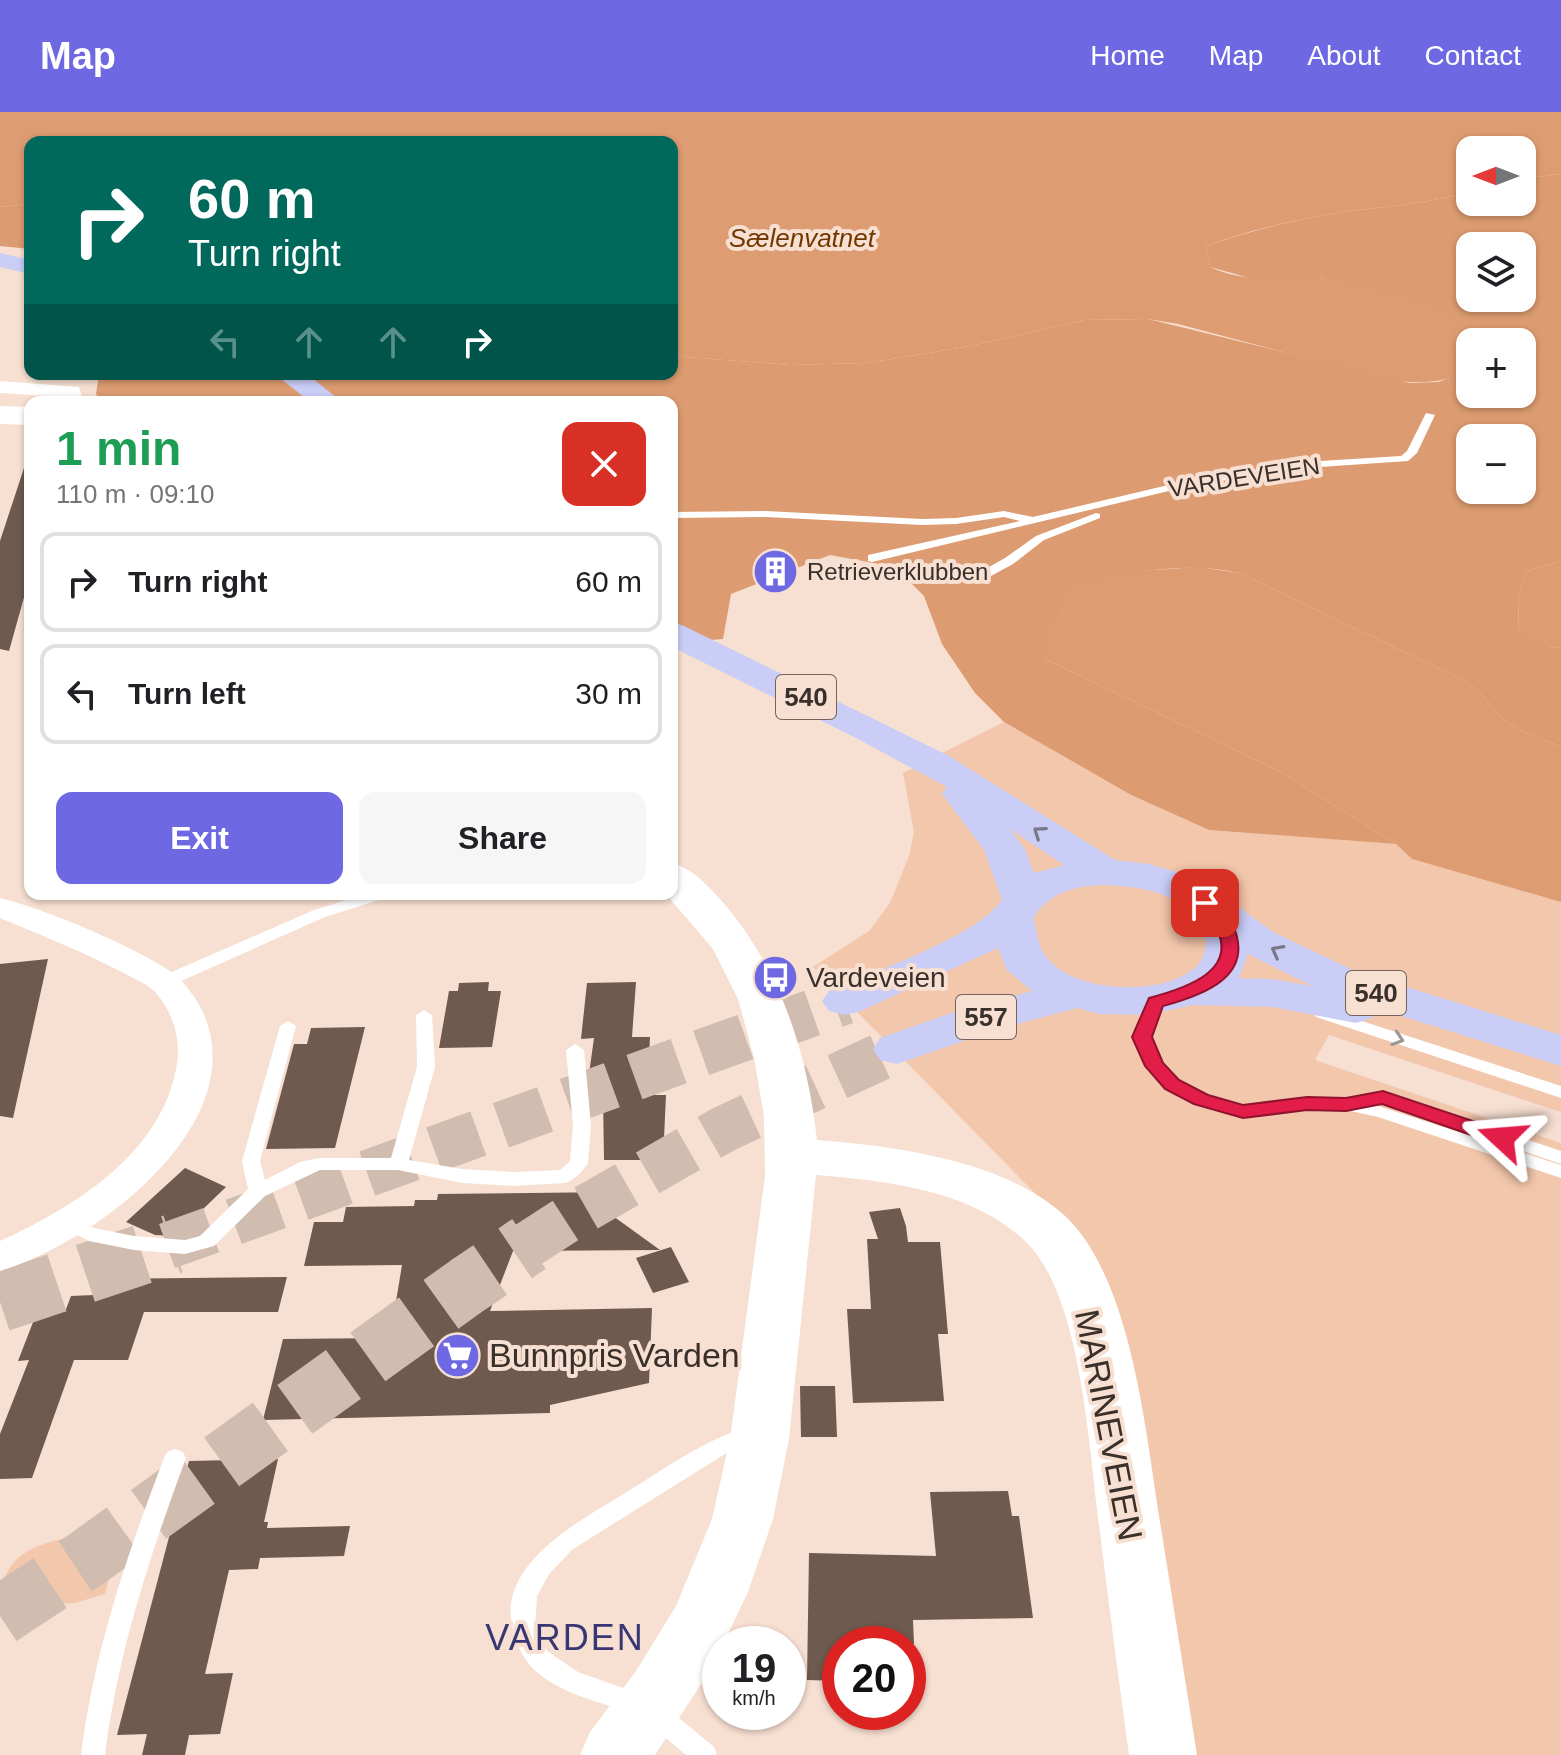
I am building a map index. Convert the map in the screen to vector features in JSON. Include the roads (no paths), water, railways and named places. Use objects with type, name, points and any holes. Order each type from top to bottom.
[{"type":"main road","points":[[0,260],[24,266]]},
{"type":"main road","points":[[297,380],[320,396]]},
{"type":"main road","points":[[0,415],[24,416]]},
{"type":"main road","name":"540","points":[[678,636],[819,703],[937,765],[1061,847],[1106,872]]},
{"type":"main road","name":"540","points":[[937,765],[978,811],[1004,849],[1017,909],[1011,936],[1018,953],[1032,969],[1077,994],[1116,1002],[1175,996],[1272,993],[1322,1000],[1370,1011],[1561,1072]]},
{"type":"main road","name":"540","points":[[1017,909],[1058,879],[1106,872],[1160,880],[1205,903],[1257,941],[1339,981],[1561,1051]]},
{"type":"main road","points":[[614,1755],[650,1710],[715,1598],[736,1544],[752,1482],[760,1433],[792,1156],[779,1058],[761,995],[746,963],[725,934],[678,883]]},
{"type":"main road","name":"540","points":[[1175,996],[1216,977],[1228,960],[1229,940],[1225,930],[1205,903]]},
{"type":"main road","name":"557","points":[[845,1001],[979,939],[1017,909]]},
{"type":"main road","name":"557","points":[[897,1049],[976,1020],[1077,994]]},
{"type":"main road","name":"MARINEVEIEN","points":[[792,1156],[909,1167],[954,1179],[1024,1213],[1053,1237],[1073,1269],[1089,1303],[1106,1365],[1163,1755]]},
{"type":"street","points":[[0,387],[72,391],[72,396]]},
{"type":"street","points":[[0,907],[115,955],[164,982],[183,1008],[197,1045],[198,1063],[185,1105],[173,1126],[147,1158],[114,1190],[71,1223],[0,1257]]},
{"type":"lane","name":"VARDEVEIEN","points":[[872,558],[1198,481],[1269,469],[1404,459],[1412,453],[1430,415]]},
{"type":"lane","points":[[949,577],[985,574],[1040,538],[1099,515],[1100,506]]},
{"type":"lane","name":"VARDEVEIEN","points":[[678,515],[766,514],[922,522],[1004,514],[1033,520]]},
{"type":"lane","points":[[164,982],[198,970],[301,919],[360,900]]},
{"type":"lane","points":[[1272,993],[1343,1021],[1561,1092]]},
{"type":"lane","points":[[1175,996],[1142,1037],[1155,1066],[1172,1085],[1201,1100],[1243,1112],[1307,1103],[1346,1104],[1383,1097],[1561,1158]]},
{"type":"lane","points":[[398,1164],[426,1067],[424,1015]]},
{"type":"lane","points":[[258,1191],[251,1161],[288,1026]]},
{"type":"lane","points":[[71,1223],[89,1234],[134,1243],[185,1247],[207,1241],[258,1191],[276,1179],[320,1164],[398,1164],[462,1176],[513,1179],[565,1176],[579,1163],[582,1125],[575,1050]]},
{"type":"lane","points":[[1346,1104],[1408,1120],[1561,1172]]},
{"type":"lane","points":[[705,1755],[650,1710],[564,1675],[539,1660],[523,1628],[524,1592],[544,1560],[565,1542],[726,1442],[760,1433]]},
{"type":"lane","points":[[93,1755],[103,1685],[149,1526],[175,1458]]},
{"type":"water","name":"Sælenvatnet","points":[[0,112],[1561,112],[1561,174],[1536,177],[1536,136],[1456,136],[1456,194],[1294,221],[1206,246],[1210,267],[1225,273],[1252,277],[1335,279],[1419,301],[1458,315],[1482,328],[1456,328],[1456,376],[1439,381],[1385,379],[1178,324],[1148,319],[1084,320],[971,346],[867,363],[790,365],[678,356],[678,136],[24,136],[24,205],[0,207]]},
{"type":"water","points":[[1561,561],[1561,648],[1539,644],[1519,634],[1518,594],[1527,571]]},
{"type":"water","points":[[1198,567],[1240,573],[1461,679],[1478,691],[1512,725],[1561,746],[1561,902],[1412,859],[1396,844],[1279,771],[1043,658],[1044,632],[1050,622],[1061,614],[1067,587],[1126,572]]},
{"type":"tunnel","points":[[167,1246],[845,1001]]},
{"type":"tunnel","points":[[527,1246],[724,1129],[897,1049]]},
{"type":"tunnel","points":[[0,1302],[173,1244]]},
{"type":"tunnel","points":[[0,1616],[85,1560],[527,1246]]},
{"type":"place","name":"Retrieverklubben","points":[[776,571]]},
{"type":"place","name":"Vardeveien","points":[[775,977]]},
{"type":"place","name":"Bunnpris Varden","points":[[458,1355]]},
{"type":"district","name":"VARDEN","points":[[565,1637]]}]
